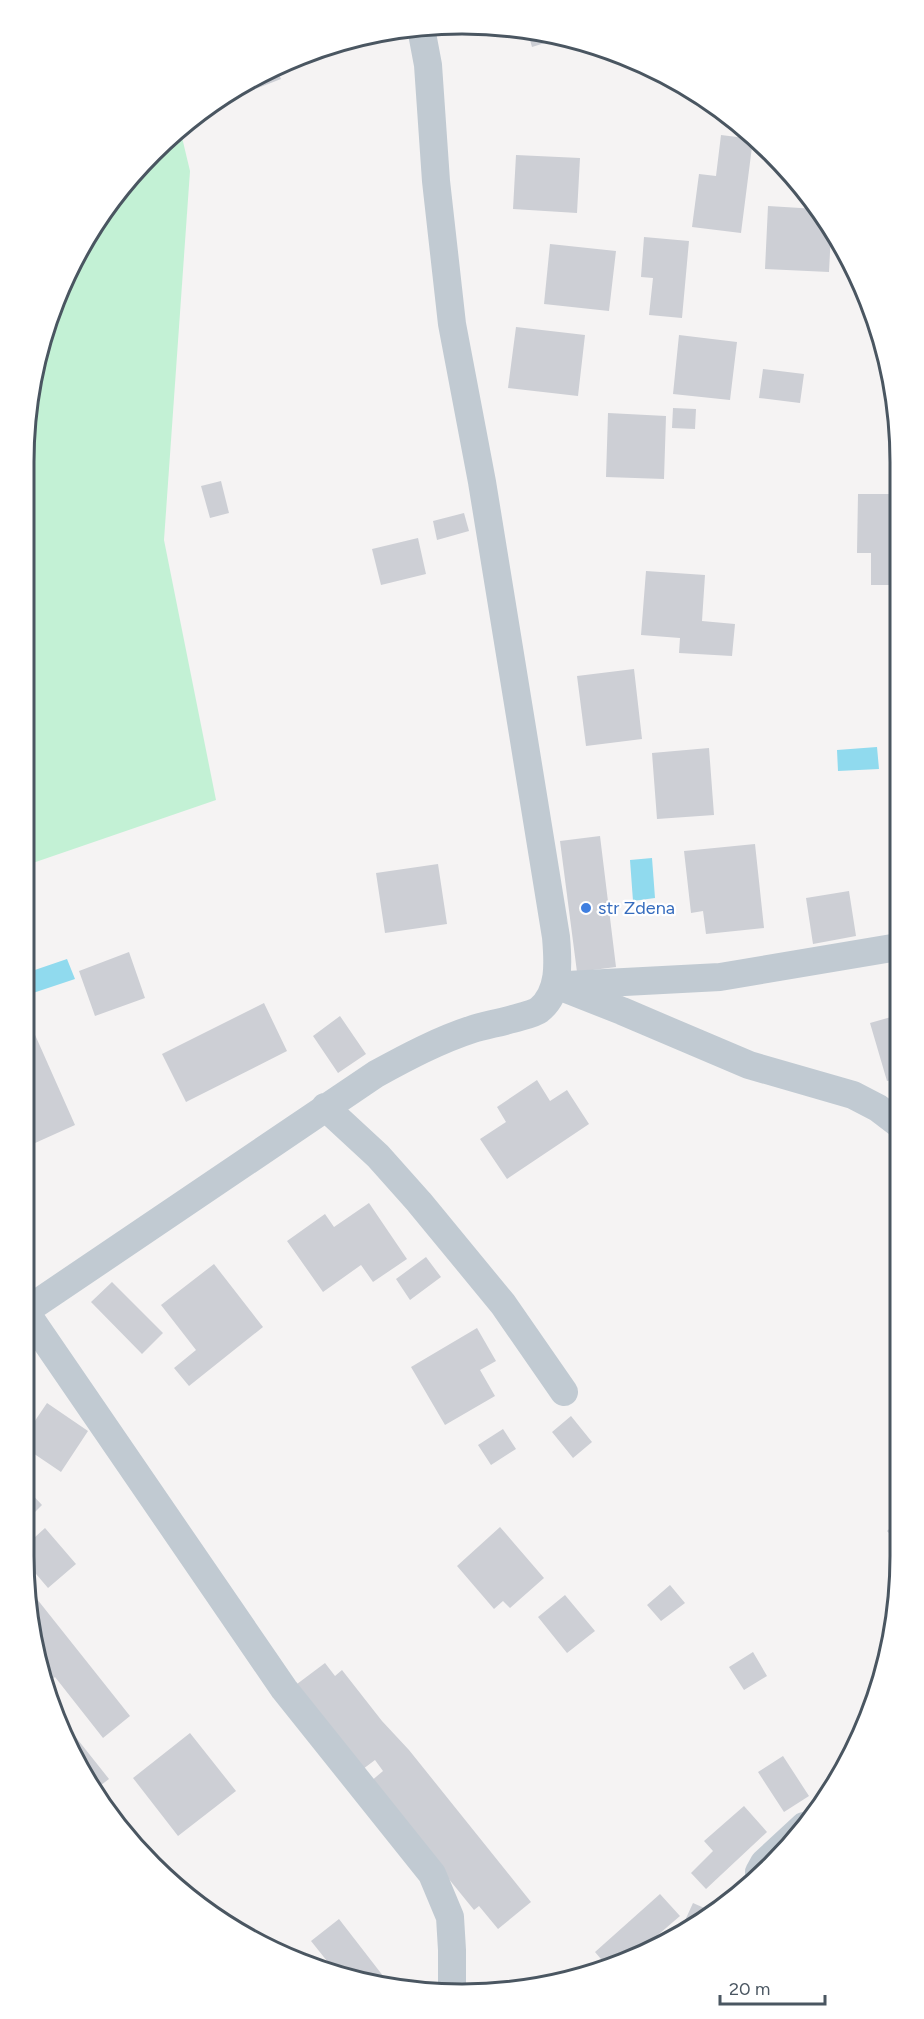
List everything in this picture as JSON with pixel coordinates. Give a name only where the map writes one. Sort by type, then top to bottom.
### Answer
[{"type":"street","points":[[34,1304],[376,1074],[419,1050],[471,1030],[538,1011],[556,985],[558,962],[556,937],[482,482],[452,324],[436,181],[428,65],[423,36]]},
{"type":"street","points":[[556,985],[720,978],[890,948]]},
{"type":"street","points":[[556,985],[749,1065],[853,1095],[878,1108],[890,1118]]},
{"type":"street","points":[[325,1107],[378,1156],[419,1202],[503,1304],[564,1392]]},
{"type":"street","points":[[34,1326],[284,1689],[432,1874],[450,1917],[452,1984]]},
{"type":"green space","points":[[182,139],[190,171],[164,540],[216,800],[34,863],[34,462],[38,406],[43,379],[49,351],[67,298],[92,248],[107,224],[141,180]]},
{"type":"water","points":[[877,747],[879,769],[838,771],[837,750]]},
{"type":"water","points":[[652,858],[655,898],[633,901],[630,860]]},
{"type":"water","points":[[67,959],[75,979],[34,993],[34,970]]},
{"type":"building","points":[[530,40],[545,43],[532,47]]},
{"type":"building","points":[[280,76],[281,79],[248,92]]},
{"type":"building","points":[[721,135],[739,137],[752,148],[741,233],[692,227],[699,174],[716,176]]},
{"type":"building","points":[[516,155],[580,158],[577,213],[513,209]]},
{"type":"building","points":[[768,206],[806,208],[830,245],[829,272],[765,269]]},
{"type":"building","points":[[644,237],[689,241],[682,318],[649,315],[653,278],[641,277]]},
{"type":"building","points":[[550,244],[616,251],[609,311],[544,304]]},
{"type":"building","points":[[516,327],[585,335],[578,396],[508,388]]},
{"type":"building","points":[[679,335],[737,342],[730,400],[673,394]]},
{"type":"building","points":[[763,369],[804,374],[800,403],[759,398]]},
{"type":"building","points":[[673,408],[696,409],[695,429],[672,428]]},
{"type":"building","points":[[608,413],[666,416],[664,479],[606,477]]},
{"type":"building","points":[[221,481],[229,513],[210,518],[201,486]]},
{"type":"building","points":[[858,494],[890,494],[890,585],[871,585],[871,553],[857,553]]},
{"type":"building","points":[[464,513],[469,531],[437,540],[433,521]]},
{"type":"building","points":[[418,538],[426,574],[381,585],[372,549]]},
{"type":"building","points":[[646,571],[705,575],[702,621],[735,624],[732,656],[679,653],[680,638],[641,635]]},
{"type":"building","points":[[634,669],[642,739],[586,746],[577,676]]},
{"type":"building","points":[[709,748],[714,815],[657,819],[652,753]]},
{"type":"building","points":[[600,836],[616,967],[577,972],[560,841]]},
{"type":"building","points":[[755,844],[764,928],[706,934],[703,911],[691,913],[684,851]]},
{"type":"building","points":[[438,864],[447,924],[385,933],[376,873]]},
{"type":"building","points":[[849,891],[856,936],[813,944],[806,898]]},
{"type":"building","points":[[129,952],[145,998],[95,1016],[79,971]]},
{"type":"building","points":[[264,1003],[287,1051],[186,1102],[162,1054]]},
{"type":"building","points":[[340,1016],[366,1054],[338,1073],[313,1036]]},
{"type":"building","points":[[890,1017],[890,1080],[887,1081],[870,1023]]},
{"type":"building","points":[[34,1033],[75,1125],[34,1143]]},
{"type":"building","points":[[537,1080],[550,1101],[567,1090],[589,1124],[507,1179],[480,1139],[506,1122],[497,1107]]},
{"type":"building","points":[[369,1203],[407,1259],[373,1282],[361,1265],[323,1292],[287,1241],[325,1214],[334,1227]]},
{"type":"building","points":[[426,1257],[441,1277],[410,1300],[396,1279]]},
{"type":"building","points":[[214,1264],[263,1327],[189,1386],[174,1368],[196,1350],[161,1305]]},
{"type":"building","points":[[112,1282],[163,1333],[142,1354],[91,1302]]},
{"type":"building","points":[[477,1328],[496,1361],[480,1370],[495,1396],[445,1425],[411,1367]]},
{"type":"building","points":[[47,1403],[88,1431],[61,1472],[34,1454],[34,1422]]},
{"type":"building","points":[[571,1416],[592,1442],[573,1458],[552,1432]]},
{"type":"building","points":[[503,1429],[516,1449],[491,1465],[478,1445]]},
{"type":"building","points":[[34,1497],[42,1505],[34,1513]]},
{"type":"building","points":[[500,1527],[544,1578],[510,1608],[503,1601],[494,1609],[457,1566]]},
{"type":"building","points":[[45,1528],[76,1564],[48,1588],[35,1572],[34,1538]]},
{"type":"building","points":[[670,1585],[685,1603],[661,1621],[647,1605]]},
{"type":"building","points":[[565,1595],[595,1631],[567,1653],[538,1617]]},
{"type":"building","points":[[36,1598],[130,1716],[103,1738],[55,1677],[52,1679],[49,1668]]},
{"type":"building","points":[[753,1652],[767,1676],[744,1690],[729,1667]]},
{"type":"building","points":[[325,1663],[335,1676],[342,1670],[531,1902],[498,1929],[479,1906],[474,1910],[370,1782],[383,1771],[375,1760],[363,1769],[297,1684]]},
{"type":"building","points":[[190,1733],[236,1791],[178,1836],[133,1778]]},
{"type":"building","points":[[73,1734],[109,1779],[101,1785]]},
{"type":"building","points":[[783,1756],[809,1796],[784,1812],[758,1772]]},
{"type":"building","points":[[744,1806],[767,1832],[706,1889],[691,1873],[713,1851],[704,1841]]},
{"type":"building","points":[[660,1894],[680,1916],[654,1939],[626,1952],[602,1961],[595,1952]]},
{"type":"building","points":[[693,1903],[705,1908],[700,1912],[684,1922]]},
{"type":"building","points":[[339,1919],[384,1977],[329,1963],[311,1941]]},
{"type":"place","name":"str Zdena","points":[[586,908]]}]
